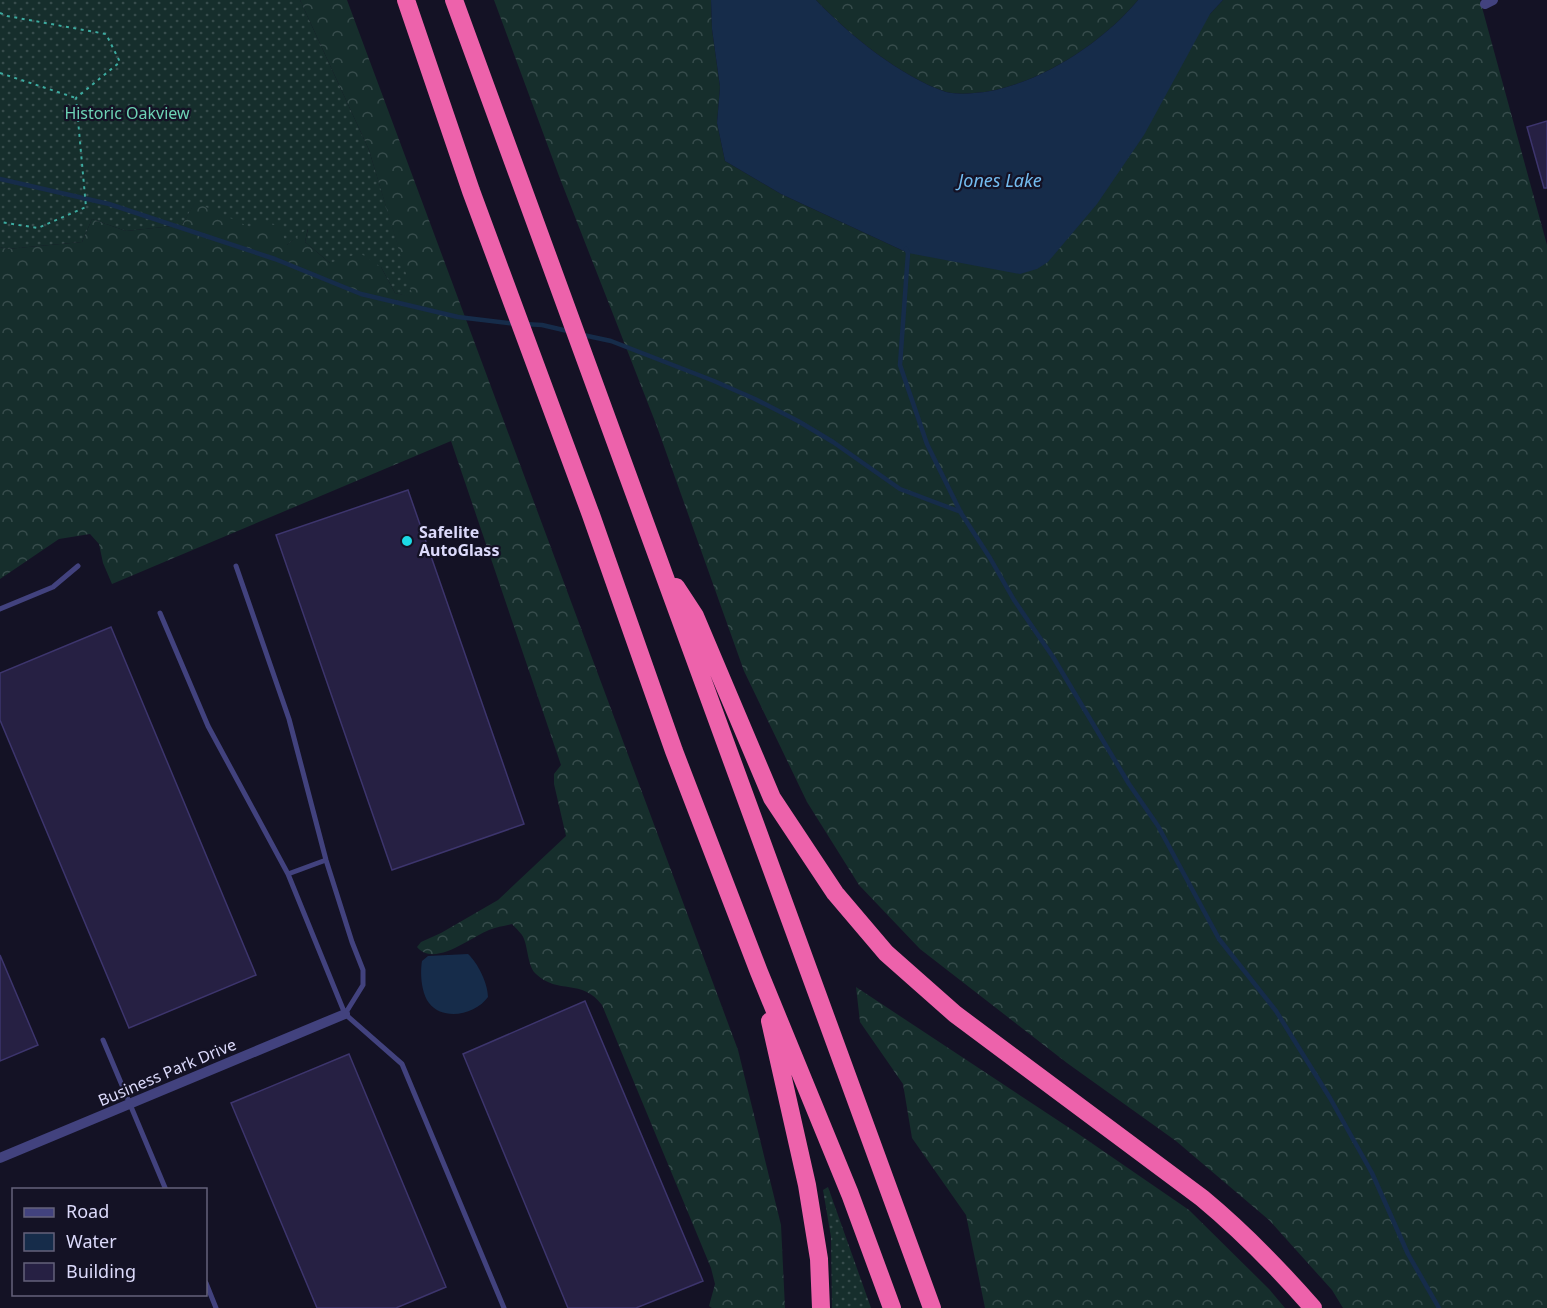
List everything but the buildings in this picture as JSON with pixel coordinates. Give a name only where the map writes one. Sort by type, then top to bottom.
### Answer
[{"type":"highway","points":[[406,0],[471,190],[591,515],[674,751],[759,972],[850,1194],[892,1308]]},
{"type":"highway","points":[[454,0],[660,563],[778,894],[932,1308]]},
{"type":"highway","points":[[660,563],[695,616],[772,798],[835,893],[886,953],[955,1014],[1202,1198],[1272,1261],[1313,1308]]},
{"type":"highway","points":[[759,972],[807,1185],[819,1258],[821,1308]]},
{"type":"street","name":"Business Park Drive","points":[[0,1158],[345,1014]]},
{"type":"lane","points":[[0,609],[53,587],[78,566]]},
{"type":"lane","points":[[236,566],[289,719],[326,860],[363,970],[363,985],[345,1014]]},
{"type":"lane","points":[[160,614],[208,726],[288,874],[345,1014],[402,1064],[504,1308]]},
{"type":"lane","points":[[288,874],[326,860]]},
{"type":"lane","points":[[103,1040],[165,1188]]},
{"type":"lane","points":[[207,1286],[216,1308]]},
{"type":"path","points":[[0,13],[106,34],[120,62],[76,98]]},
{"type":"path","points":[[0,73],[76,98]]},
{"type":"path","points":[[0,222],[38,228],[86,207],[76,98]]},
{"type":"green space","name":"Historic Oakview","points":[[0,0],[300,0],[369,150],[414,298],[395,293],[381,267],[330,263],[305,242],[308,229],[287,245],[195,203],[182,225],[126,231],[92,219],[82,242],[7,249],[0,247]]},
{"type":"green space","points":[[300,0],[347,0],[738,1050],[781,1225],[785,1308],[712,1308],[709,1306],[715,1284],[711,1268],[602,1005],[594,997],[578,989],[553,984],[536,974],[533,971],[523,937],[512,924],[489,930],[443,953],[424,953],[417,947],[421,942],[498,900],[566,836],[554,784],[554,774],[561,765],[451,441],[112,584],[103,563],[99,544],[90,534],[59,539],[0,579],[0,247],[7,249],[82,242],[92,219],[126,231],[182,225],[195,202],[252,228],[259,219],[279,226],[287,245],[308,228],[305,242],[330,263],[360,253],[381,267],[395,293],[413,297],[369,150]]},
{"type":"green space","points":[[494,0],[711,0],[712,29],[720,87],[717,123],[725,161],[781,194],[908,253],[1210,14],[1223,0],[1480,0],[1547,245],[1547,1308],[1343,1308],[1332,1290],[1269,1220],[1176,1141],[1067,1063],[920,949],[859,885],[807,802],[744,671],[656,424],[559,176]]},
{"type":"green space","points":[[816,0],[1138,0],[1105,33],[1064,62],[1042,74],[996,90],[964,94],[946,92],[911,76],[859,40]]},
{"type":"green space","points":[[856,987],[1189,1210],[1269,1289],[1285,1308],[985,1308],[966,1215],[912,1138],[903,1084],[860,1022]]},
{"type":"green space","points":[[828,1187],[871,1308],[832,1308],[831,1237],[823,1190]]},
{"type":"water","name":"Jones Lake","points":[[711,0],[816,0],[859,40],[911,76],[946,92],[964,94],[996,90],[1042,74],[1064,62],[1105,33],[1138,0],[1223,0],[1210,14],[1144,135],[1097,204],[1048,262],[1037,269],[1020,274],[908,253],[781,194],[725,161],[717,123],[720,87],[712,29]]},
{"type":"water","points":[[468,954],[482,974],[488,997],[476,1008],[460,1014],[435,1009],[424,993],[421,977],[422,961],[428,956]]},
{"type":"waterway","points":[[0,179],[109,204],[275,259],[361,294],[458,317],[516,324]]},
{"type":"waterway","points":[[906,249],[908,253],[900,365],[927,444],[961,513],[1014,600],[1053,657],[1129,784],[1158,826],[1219,939],[1276,1011],[1330,1098],[1372,1173],[1408,1254],[1439,1308]]},
{"type":"waterway","points":[[524,324],[542,325],[572,332]]},
{"type":"waterway","points":[[583,335],[611,341],[755,399],[833,442],[900,489],[961,512]]},
{"type":"place","name":"Safelite AutoGlass","points":[[407,541]]}]
